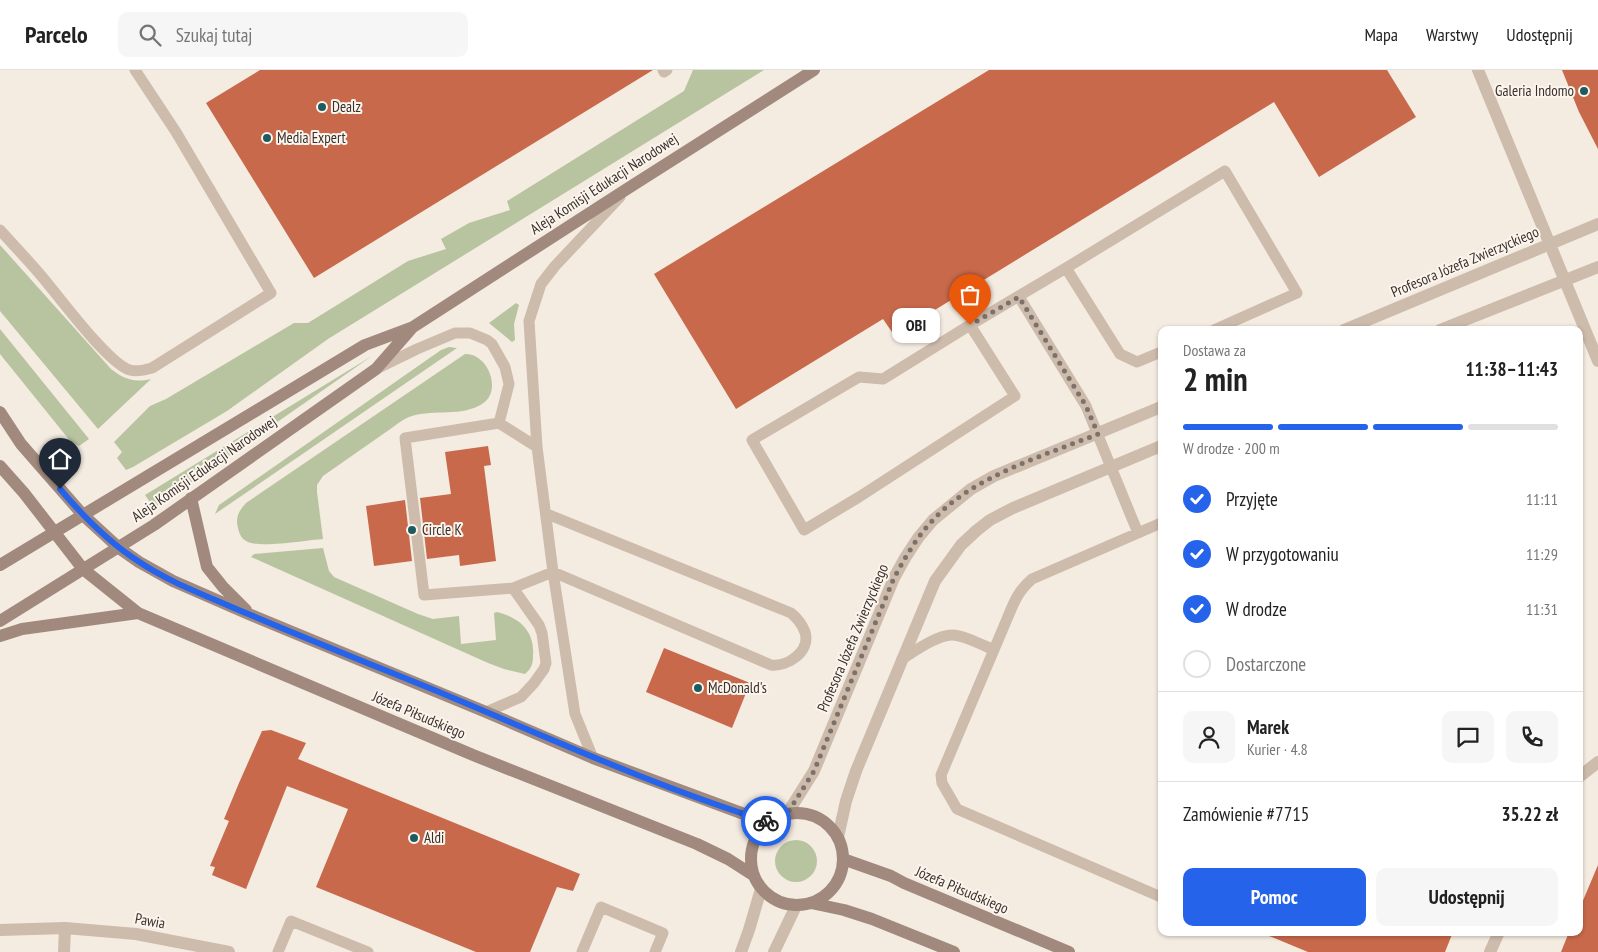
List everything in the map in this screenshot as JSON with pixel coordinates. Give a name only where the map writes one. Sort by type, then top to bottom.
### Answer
[{"type":"street","name":"Aleja Komisji Edukacji Narodowej","points":[[0,566],[364,345],[413,327],[814,70]]},
{"type":"street","points":[[1478,70],[1598,361]]},
{"type":"street","name":"Profesora Józefa Zwierzyckiego","points":[[1353,326],[1598,224]]},
{"type":"street","points":[[1450,326],[1598,267]]},
{"type":"street","name":"Aleja Komisji Edukacji Narodowej","points":[[0,621],[154,525],[376,369],[413,327]]},
{"type":"street","name":"Profesora Józefa Zwierzyckiego","points":[[787,814],[814,771],[894,578],[905,558],[933,520],[971,489],[994,476],[1158,408]]},
{"type":"street","name":"Józefa Piłsudskiego","points":[[0,412],[21,444],[83,515],[119,548],[139,562],[173,580],[251,615],[593,758],[769,822]]},
{"type":"street","points":[[838,837],[846,801],[856,771],[902,659],[935,581],[957,550],[990,520],[1013,508],[1158,447]]},
{"type":"street","name":"Józefa Piłsudskiego","points":[[0,466],[24,493],[83,569],[138,614],[472,755],[697,844],[728,859],[753,875]]},
{"type":"street","points":[[191,498],[207,567],[251,615]]},
{"type":"street","points":[[0,636],[22,629],[138,614]]},
{"type":"street","points":[[1583,774],[1598,762]]},
{"type":"street","points":[[787,814],[811,815],[822,820],[838,837],[842,848],[841,873],[835,886],[824,896],[811,903],[796,906],[783,904],[771,898],[761,889],[753,875],[750,860],[752,846],[759,832],[769,822],[787,814]]},
{"type":"street","name":"Józefa Piłsudskiego","points":[[843,859],[891,876],[1069,952]]},
{"type":"street","points":[[741,952],[761,889]]},
{"type":"street","points":[[811,903],[844,910],[872,919],[954,952]]},
{"type":"street","points":[[774,952],[796,906]]},
{"type":"street","points":[[64,928],[64,952]]},
{"type":"street","name":"Pawia","points":[[0,930],[64,928],[136,934],[229,952]]},
{"type":"street","points":[[1490,952],[1497,936]]},
{"type":"lane","points":[[0,230],[47,282],[88,332],[119,364],[129,370],[141,371],[152,368],[271,293],[136,70]]},
{"type":"lane","points":[[970,325],[1015,396],[804,530],[752,440],[858,377],[883,379],[970,325],[1225,171],[1298,293],[1223,326]]},
{"type":"lane","points":[[593,758],[575,714],[553,572],[537,447],[529,321],[541,284],[554,266],[630,187]]},
{"type":"lane","points":[[1066,268],[1120,354],[1137,362],[1158,353]]},
{"type":"lane","points":[[1019,297],[1086,406],[1138,533]]},
{"type":"lane","points":[[376,369],[455,333],[470,333],[488,340],[505,367],[509,384],[499,423]]},
{"type":"lane","points":[[537,447],[499,423],[405,438],[424,595],[513,588],[553,572],[772,665],[785,664],[794,660],[806,642],[806,634],[802,625],[791,613],[547,514]]},
{"type":"lane","points":[[1158,524],[1032,580],[1022,587],[941,775],[942,783],[957,809],[1158,896]]},
{"type":"lane","points":[[486,712],[521,697],[534,683],[546,663],[539,624],[513,588]]},
{"type":"lane","points":[[902,659],[930,642],[950,635],[961,637],[994,650]]},
{"type":"lane","points":[[582,952],[601,907],[663,933],[655,952]]},
{"type":"lane","points":[[278,952],[291,921],[368,952]]},
{"type":"green space","points":[[693,70],[764,70],[328,339],[227,411],[126,470],[117,458],[122,452],[114,442],[150,406],[166,399],[294,323],[308,323],[408,261],[446,249],[441,239],[469,223],[510,210],[507,201],[684,91]]},
{"type":"green space","points":[[0,245],[111,369],[130,379],[139,381],[151,379],[98,429],[0,311]]},
{"type":"green space","points":[[516,303],[519,305],[514,324],[515,340],[512,342],[489,323]]},
{"type":"green space","points":[[0,329],[89,439],[79,446],[71,442],[0,354]]},
{"type":"green space","points":[[449,347],[457,348],[215,514],[219,505],[441,350]]},
{"type":"green space","points":[[465,354],[473,355],[486,366],[492,382],[488,398],[474,408],[457,412],[430,413],[408,417],[323,476],[317,485],[317,492],[323,539],[261,544],[246,541],[240,535],[237,517],[246,503]]},
{"type":"green space","points":[[372,356],[154,508],[145,495]]},
{"type":"green space","points":[[323,548],[329,571],[334,577],[433,619],[459,616],[461,644],[496,640],[494,613],[497,612],[513,618],[529,633],[533,647],[533,659],[530,668],[525,674],[488,663],[251,557],[254,554]]},
{"type":"green space","points":[[792,840],[800,840],[811,846],[817,861],[811,876],[800,882],[792,882],[781,876],[775,865],[775,857],[781,846]]},
{"type":"building","points":[[260,70],[653,70],[314,278],[206,103]]},
{"type":"building","points":[[989,70],[1387,70],[1416,117],[1319,177],[1274,102],[894,335],[883,319],[736,409],[654,274]]},
{"type":"building","name":"Galeria Indomo","points":[[1562,70],[1598,70],[1598,149],[1579,112]]},
{"type":"building","points":[[488,446],[491,465],[484,466],[496,561],[460,566],[459,555],[427,559],[420,498],[451,494],[445,452]]},
{"type":"building","points":[[405,500],[412,561],[374,566],[366,506]]},
{"type":"building","name":"McDonald's","points":[[664,648],[750,683],[732,728],[646,692]]},
{"type":"building","name":"Aldi","points":[[271,730],[306,743],[298,759],[580,874],[573,891],[557,887],[530,952],[476,952],[316,887],[348,809],[287,786],[246,889],[212,875],[215,867],[210,866],[229,821],[224,819],[262,731]]},
{"type":"building","points":[[1598,865],[1598,952],[1561,952],[1567,936],[1583,936],[1583,901]]},
{"type":"building","points":[[1269,936],[1451,936],[1445,952],[1308,952]]},
{"type":"way so far","points":[[766,821],[769,822],[787,814],[814,771],[894,578],[918,538],[933,520],[971,489],[994,476],[1098,434],[1086,406],[1019,297],[970,325]]},
{"type":"place","name":"Galeria Indomo","points":[[1584,91]]},
{"type":"place","name":"Dealz","points":[[322,107]]},
{"type":"place","name":"Media Expert","points":[[267,138]]},
{"type":"place","name":"OBI","points":[[970,325]]},
{"type":"place","name":"Circle K","points":[[412,530]]},
{"type":"place","name":"McDonald's","points":[[698,688]]},
{"type":"place","name":"Aldi","points":[[414,838]]},
{"type":"route","points":[[60,489],[83,515],[119,548],[139,562],[173,580],[251,615],[593,758],[766,821]]}]
